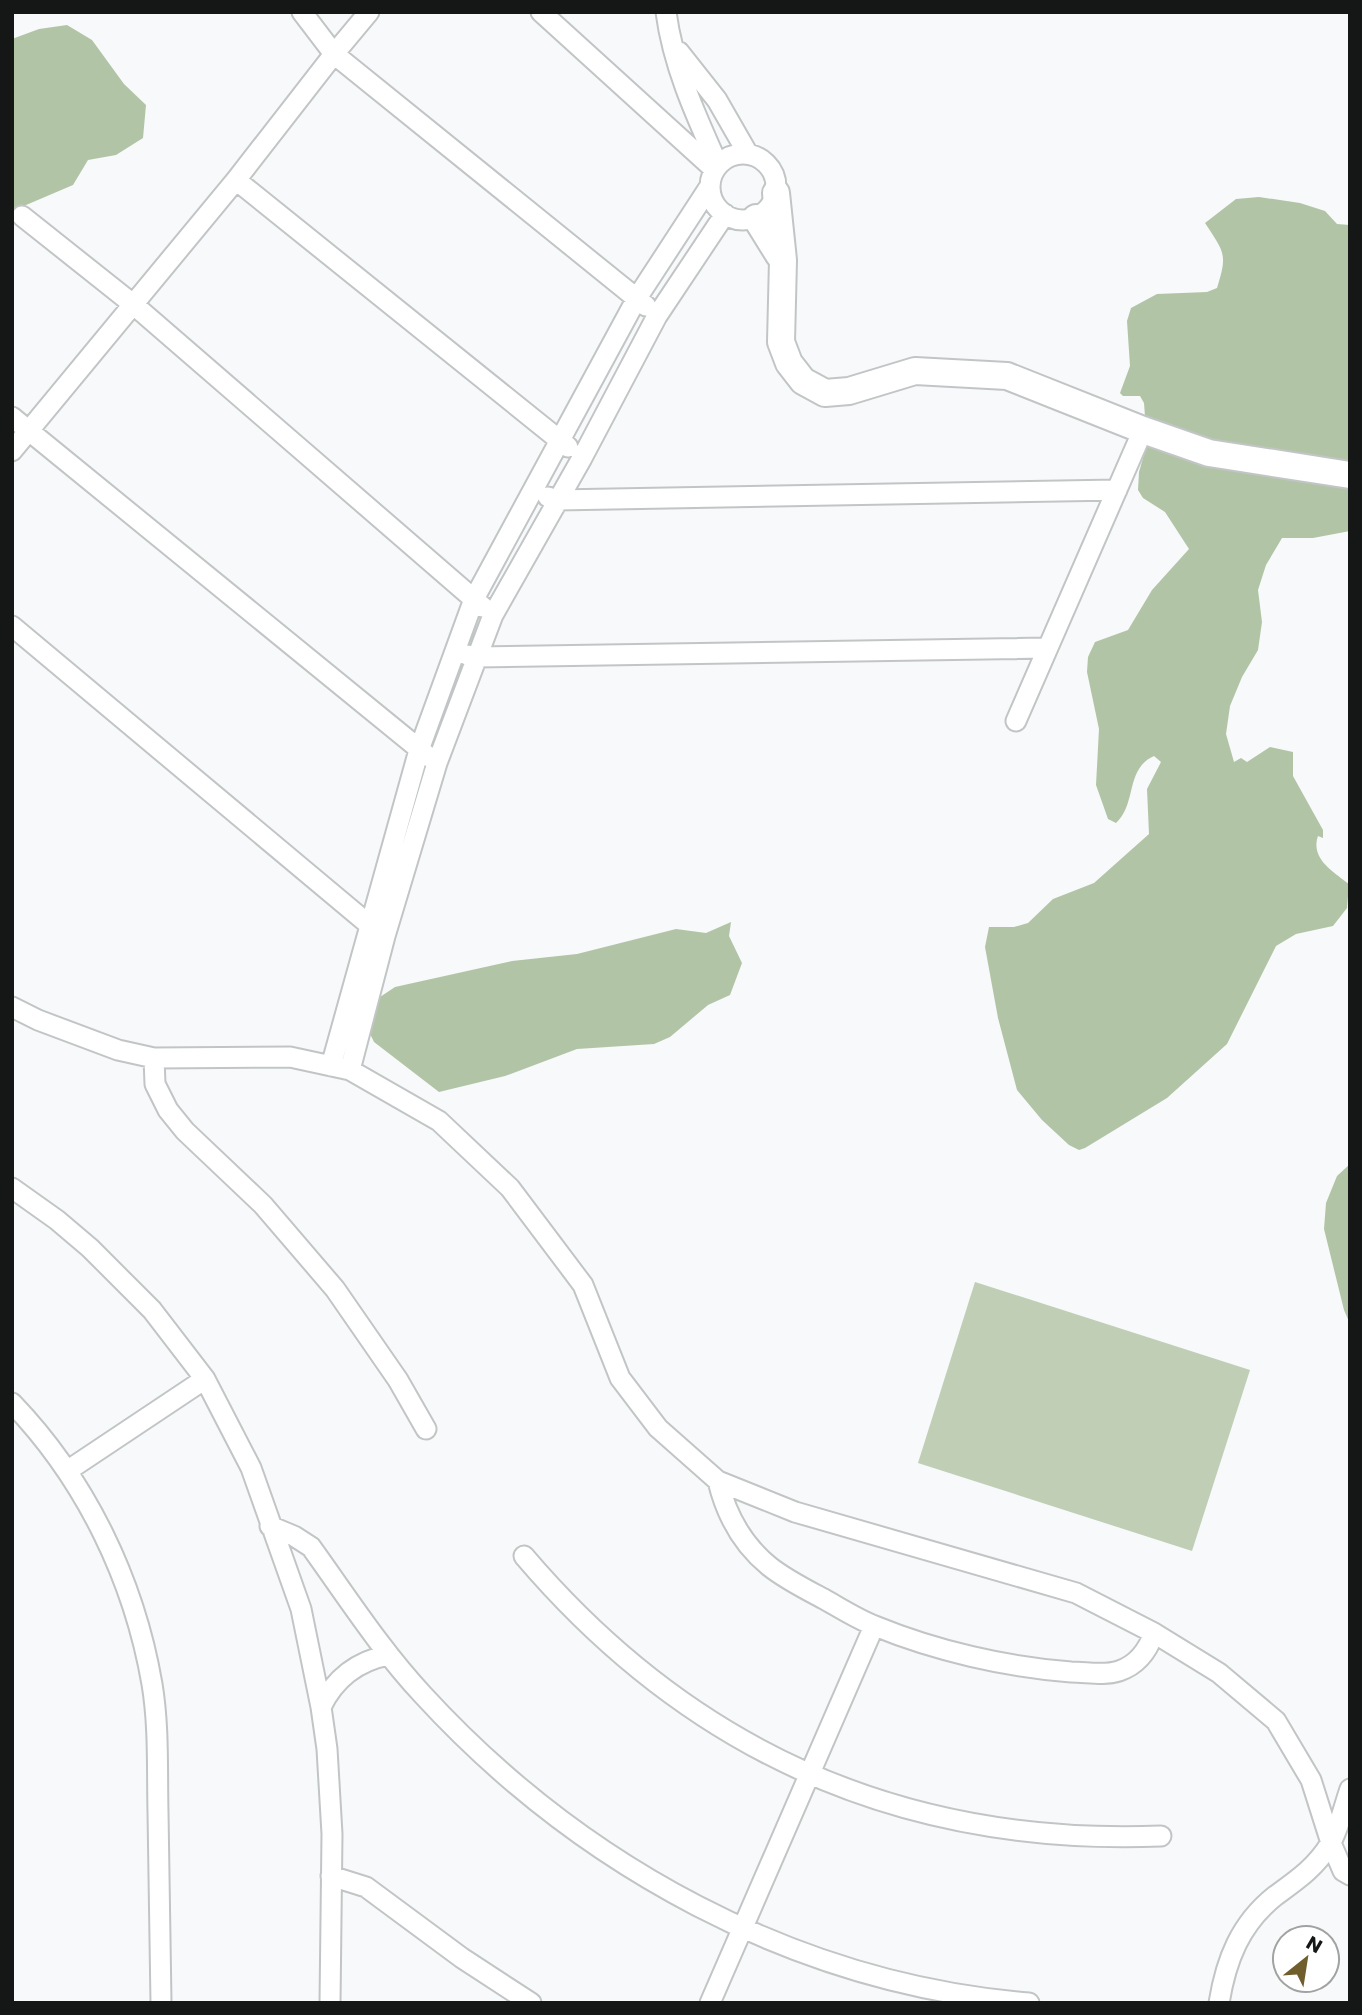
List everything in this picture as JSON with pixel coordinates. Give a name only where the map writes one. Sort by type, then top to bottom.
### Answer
[{"type":"street","points":[[302,12],[334,54],[657,316]]},
{"type":"street","points":[[12,451],[236,180],[369,12]]},
{"type":"street","points":[[541,12],[714,174]]},
{"type":"street","points":[[666,12],[669,40],[714,174],[717,207],[725,214],[740,220],[756,218],[766,212],[776,193]]},
{"type":"street","points":[[669,40],[716,100],[748,154]]},
{"type":"street","points":[[341,1068],[377,931],[419,750],[474,599],[637,298],[714,174],[737,155],[758,157],[773,172],[783,260],[781,342],[789,363],[803,381],[825,393],[849,391],[915,371],[1007,376],[1209,453],[1350,475]]},
{"type":"street","points":[[236,180],[582,458]]},
{"type":"street","points":[[377,931],[493,615],[582,458],[657,316],[725,214]]},
{"type":"street","points":[[22,216],[134,305],[493,615]]},
{"type":"street","points":[[756,218],[783,260]]},
{"type":"street","points":[[12,417],[437,763]]},
{"type":"street","points":[[1016,721],[1143,430]]},
{"type":"street","points":[[532,491],[557,500],[1117,490]]},
{"type":"street","points":[[12,626],[377,931]]},
{"type":"street","points":[[455,652],[476,657],[1046,648]]},
{"type":"street","points":[[12,1007],[118,1050],[154,1058],[290,1057],[341,1068],[439,1121],[510,1188],[583,1285],[620,1378],[658,1428],[718,1481],[795,1512],[1076,1593],[1154,1633],[1219,1673],[1276,1721],[1311,1780],[1331,1843],[1343,1871],[1350,1875]]},
{"type":"street","points":[[154,1058],[155,1084],[168,1110],[186,1131],[263,1205],[335,1289],[398,1380],[426,1429]]},
{"type":"street","points":[[12,1188],[57,1220],[122,1278],[152,1310],[205,1379],[251,1468],[301,1609],[321,1707],[330,1791],[330,2003]]},
{"type":"street","points":[[67,1471],[205,1379]]},
{"type":"street","points":[[12,1403],[67,1471],[100,1527],[121,1574],[138,1623],[152,1686],[157,1725],[161,2003]]},
{"type":"street","points":[[718,1481],[731,1518],[759,1557],[803,1587],[874,1626],[979,1658],[1032,1667],[1100,1673],[1119,1671],[1136,1661],[1150,1644],[1154,1633]]},
{"type":"street","points":[[270,1526],[311,1547],[388,1655],[455,1730],[529,1797],[569,1828],[642,1876],[742,1928],[820,1958],[876,1975],[969,1995],[1029,2003]]},
{"type":"street","points":[[524,1556],[585,1623],[654,1682],[729,1733],[810,1774],[894,1805],[982,1827],[1071,1837],[1161,1836]]},
{"type":"street","points":[[710,2003],[874,1626]]},
{"type":"street","points":[[321,1707],[333,1686],[350,1670],[388,1655]]},
{"type":"street","points":[[1219,2003],[1223,1974],[1238,1937],[1273,1898],[1304,1876],[1331,1843],[1350,1788]]},
{"type":"street","points":[[1331,1843],[1350,1850]]},
{"type":"street","points":[[331,1876],[366,1887],[511,1997],[531,2003]]},
{"type":"green space","points":[[67,25],[92,40],[124,84],[146,105],[143,138],[116,155],[88,160],[73,185],[12,211],[12,39],[39,29]]},
{"type":"green space","points":[[1259,197],[1300,203],[1325,211],[1337,224],[1350,225],[1350,531],[1313,538],[1282,538],[1266,565],[1258,590],[1262,622],[1258,650],[1242,677],[1230,706],[1226,734],[1234,762],[1241,758],[1247,762],[1270,747],[1293,752],[1293,776],[1323,830],[1323,838],[1318,836],[1317,852],[1330,870],[1349,884],[1347,908],[1333,926],[1296,934],[1276,946],[1227,1044],[1167,1098],[1079,1150],[1069,1145],[1042,1120],[1017,1090],[998,1018],[985,947],[989,927],[1014,927],[1028,923],[1053,899],[1094,883],[1149,834],[1147,789],[1161,762],[1154,756],[1145,762],[1135,778],[1122,815],[1116,823],[1108,819],[1096,785],[1099,729],[1087,672],[1088,657],[1095,642],[1128,630],[1152,590],[1189,549],[1165,512],[1143,498],[1138,490],[1139,472],[1147,444],[1144,403],[1140,396],[1123,396],[1120,393],[1130,366],[1127,321],[1131,308],[1157,294],[1207,292],[1217,288],[1222,254],[1205,223],[1236,199]]},
{"type":"green space","points":[[731,922],[729,936],[742,963],[730,995],[708,1005],[670,1037],[654,1044],[577,1049],[505,1076],[439,1092],[374,1042],[359,1011],[395,987],[512,961],[577,954],[676,929],[706,933]]},
{"type":"green space","points":[[1350,1164],[1350,1324],[1324,1229],[1326,1203],[1337,1176]]},
{"type":"green space","points":[[975,1282],[1250,1370],[1192,1551],[918,1463]]}]
